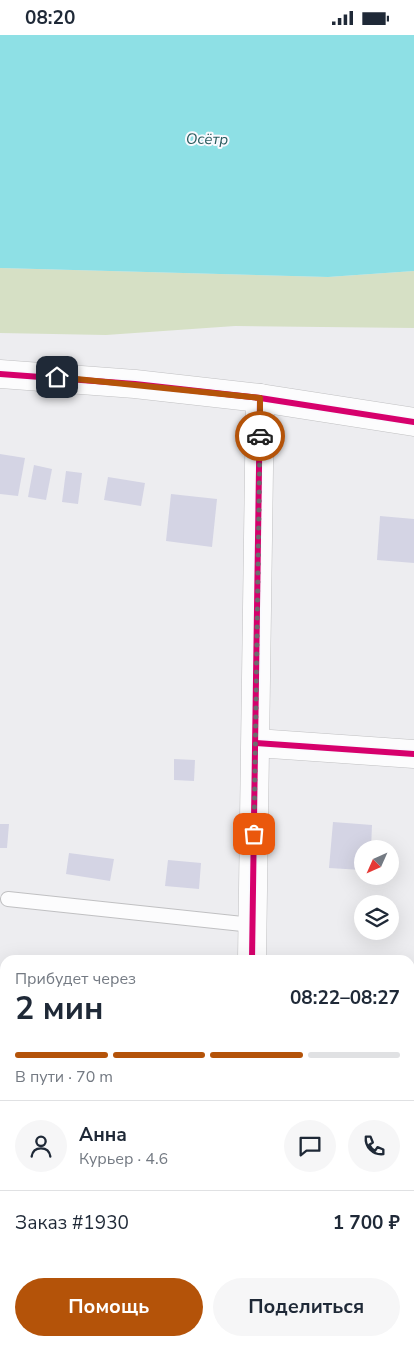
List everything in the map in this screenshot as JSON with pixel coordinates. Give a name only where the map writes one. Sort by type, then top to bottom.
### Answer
[{"type":"street","points":[[0,374],[125,383],[260,398],[414,422]]},
{"type":"street","points":[[252,955],[260,398]]},
{"type":"street","points":[[256,743],[414,754]]},
{"type":"lane","points":[[8,899],[252,925]]},
{"type":"green space","points":[[0,268],[328,277],[414,271],[414,328],[235,326],[106,335],[0,333]]},
{"type":"water","name":"Осётр","points":[[0,35],[414,35],[414,271],[328,277],[0,268]]},
{"type":"building","points":[[0,454],[25,458],[18,496],[0,494]]},
{"type":"building","points":[[34,465],[52,469],[46,500],[28,497]]},
{"type":"building","points":[[66,471],[82,473],[78,504],[62,502]]},
{"type":"building","points":[[108,477],[145,483],[141,506],[104,500]]},
{"type":"building","points":[[171,494],[217,499],[212,547],[166,541]]},
{"type":"building","points":[[380,516],[414,519],[414,563],[377,560]]},
{"type":"building","points":[[174,759],[195,760],[194,781],[174,780]]},
{"type":"building","points":[[333,822],[372,825],[371,840],[354,840],[354,870],[329,868]]},
{"type":"building","points":[[0,824],[9,824],[7,848],[0,848]]},
{"type":"building","points":[[69,853],[114,859],[110,881],[66,874]]},
{"type":"building","points":[[168,860],[201,863],[199,889],[165,886]]},
{"type":"cycle path","points":[[0,374],[135,384],[260,398],[414,422]]},
{"type":"cycle path","points":[[252,955],[260,398]]},
{"type":"cycle path","points":[[256,743],[414,754]]},
{"type":"way so far","points":[[254,834],[260,436]]},
{"type":"route","points":[[57,377],[260,398],[260,436]]}]
